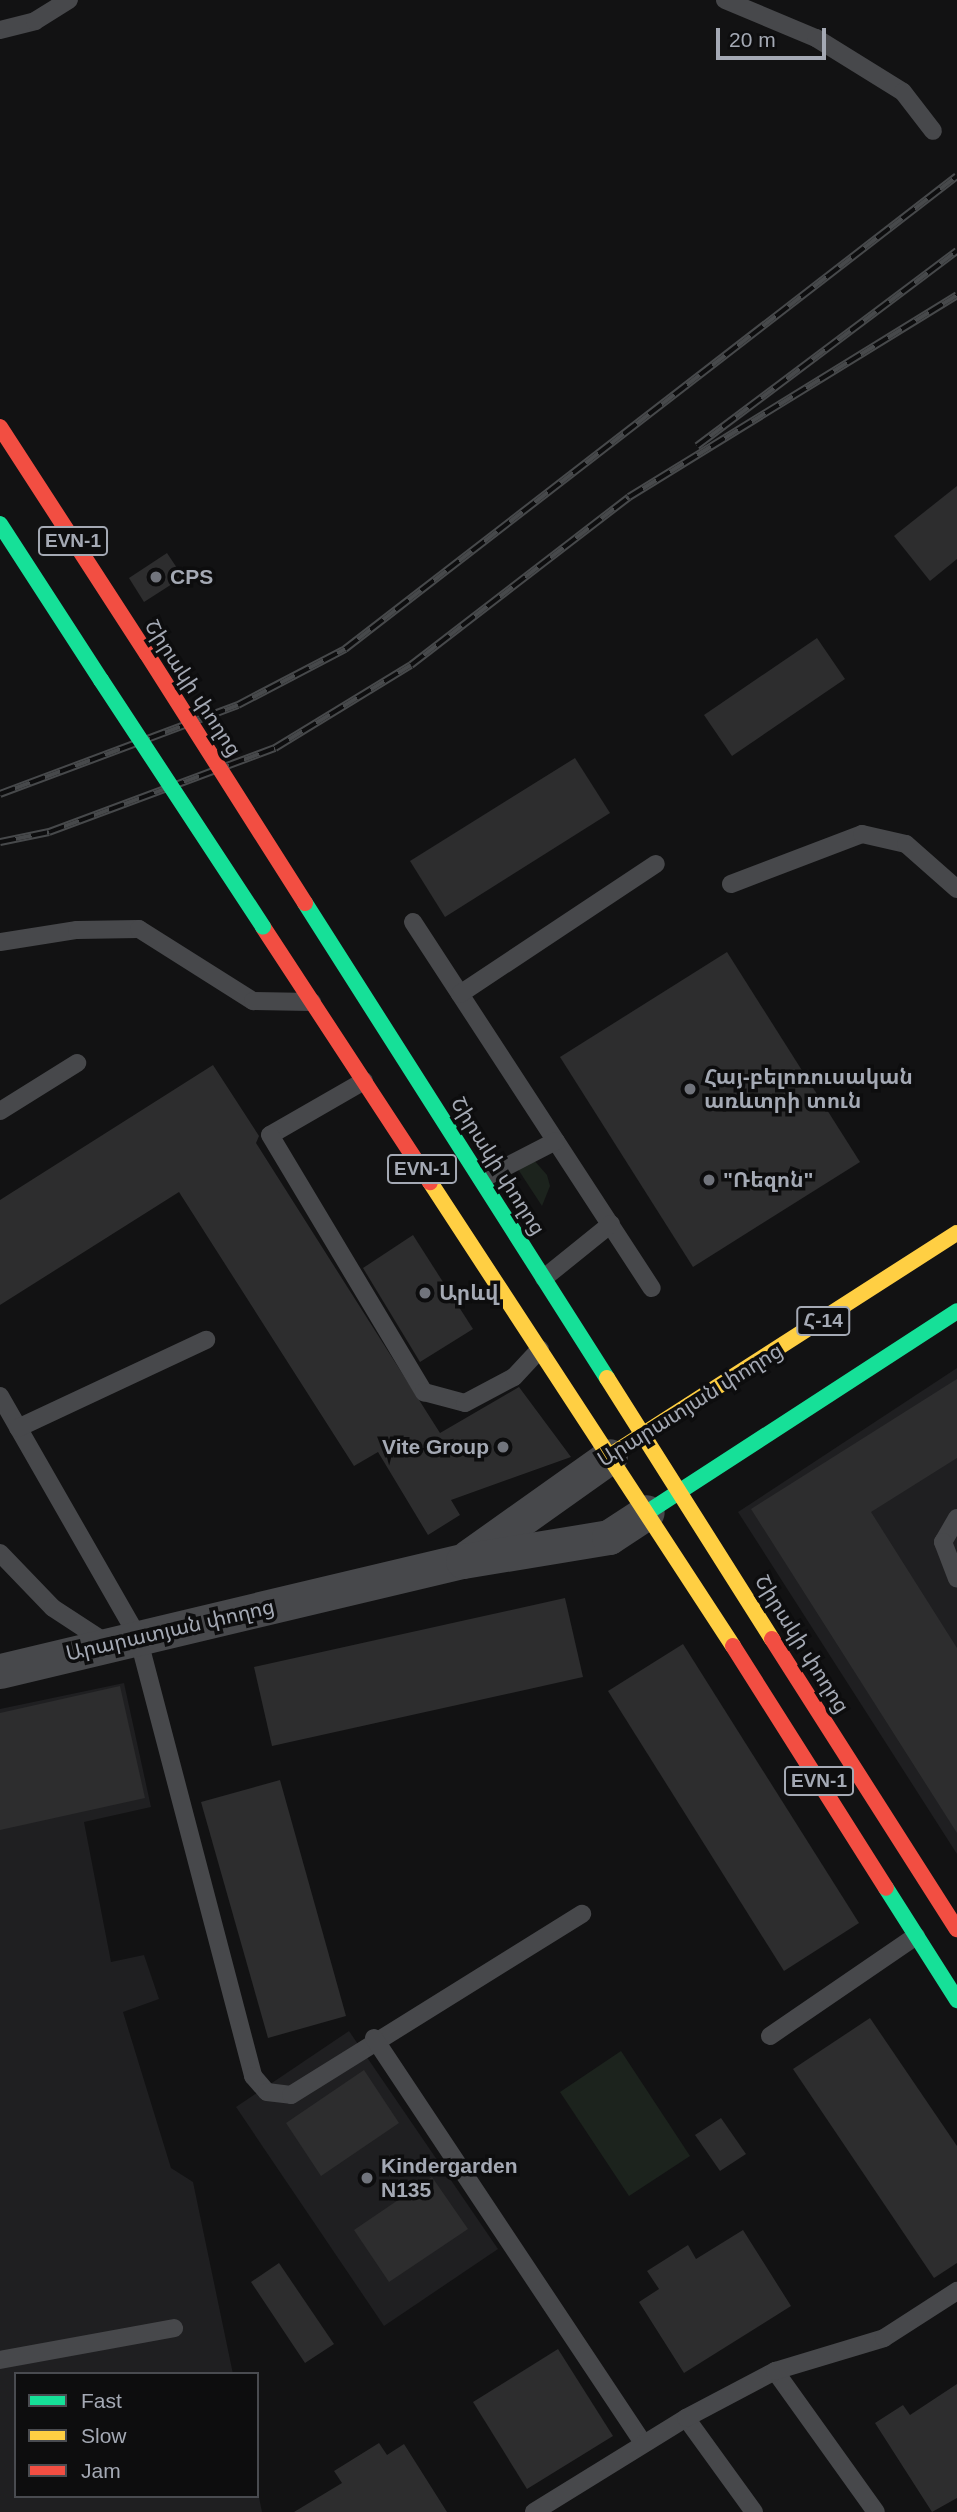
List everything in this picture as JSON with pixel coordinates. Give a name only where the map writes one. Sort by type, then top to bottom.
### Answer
[{"type":"main road","name":"Շիրակի փողոց","points":[[0,428],[482,1179],[957,1929]]},
{"type":"main road","name":"EVN-1","points":[[0,524],[648,1513],[957,2000]]},
{"type":"main road","name":"Արարատյան փողոց","points":[[610,1456],[957,1233]]},
{"type":"main road","name":"Արարատյան փողոց","points":[[648,1513],[957,1311]]},
{"type":"street","name":"Արարատյան փողոց","points":[[463,1561],[610,1456]]},
{"type":"street","name":"Արարատյան փողոց","points":[[0,1671],[463,1561],[609,1537],[648,1513]]},
{"type":"lane","points":[[0,30],[35,21],[69,0]]},
{"type":"lane","points":[[725,0],[816,38],[903,92],[933,131]]},
{"type":"lane","points":[[731,884],[862,834],[906,844],[957,889]]},
{"type":"lane","points":[[460,994],[656,863]]},
{"type":"lane","points":[[413,922],[652,1288]]},
{"type":"lane","points":[[0,942],[77,930],[139,929],[253,1001],[312,1002]]},
{"type":"lane","points":[[0,1111],[77,1063]]},
{"type":"lane","points":[[364,1081],[270,1135],[424,1392],[465,1403],[514,1377],[540,1349]]},
{"type":"lane","points":[[482,1179],[556,1142]]},
{"type":"lane","points":[[544,1278],[611,1224]]},
{"type":"lane","points":[[18,1428],[206,1340]]},
{"type":"lane","points":[[0,1396],[123,1641],[253,2076],[267,2092],[291,2095],[374,2038],[582,1914]]},
{"type":"lane","points":[[957,1518],[943,1542],[957,1578]]},
{"type":"lane","points":[[0,1553],[54,1608],[123,1641]]},
{"type":"lane","points":[[770,2036],[916,1936]]},
{"type":"lane","points":[[374,2038],[642,2441]]},
{"type":"lane","points":[[534,2512],[642,2441],[686,2417],[775,2371],[884,2338],[957,2291]]},
{"type":"lane","points":[[0,2360],[174,2328]]},
{"type":"lane","points":[[775,2371],[876,2512]]},
{"type":"lane","points":[[686,2417],[754,2512]]},
{"type":"shaded area","points":[[510,1157],[532,1158],[547,1175],[550,1186],[542,1206]]},
{"type":"shaded area","points":[[957,1368],[957,1854],[738,1512]]},
{"type":"shaded area","points":[[124,1683],[151,1807],[84,1822],[111,1962],[144,1955],[159,1999],[123,2012],[171,2168],[193,2182],[233,2372],[14,2372],[14,2498],[259,2497],[262,2512],[0,2512],[0,1709]]},
{"type":"shaded area","name":"Kindergarden N135","points":[[349,2031],[498,2249],[384,2326],[236,2107]]},
{"type":"shaded area","points":[[621,2051],[690,2156],[629,2196],[560,2092]]},
{"type":"building","points":[[957,486],[957,559],[930,581],[894,536]]},
{"type":"building","name":"CPS","points":[[167,553],[183,577],[144,602],[129,578]]},
{"type":"building","points":[[817,638],[845,679],[732,756],[704,715]]},
{"type":"building","points":[[575,758],[610,813],[445,917],[410,861]]},
{"type":"building","points":[[727,952],[860,1162],[693,1267],[560,1057]]},
{"type":"building","points":[[213,1065],[259,1136],[256,1143],[440,1433],[519,1387],[571,1457],[451,1500],[460,1515],[428,1535],[378,1452],[354,1466],[179,1192],[0,1305],[0,1200]]},
{"type":"building","points":[[413,1235],[473,1329],[420,1362],[363,1268]]},
{"type":"building","points":[[957,1379],[957,1458],[871,1512],[957,1648],[957,1833],[751,1509]]},
{"type":"building","points":[[565,1598],[583,1677],[272,1746],[254,1667]]},
{"type":"building","points":[[683,1644],[859,1923],[784,1971],[608,1691]]},
{"type":"building","points":[[120,1686],[145,1798],[0,1830],[0,1713]]},
{"type":"building","points":[[280,1780],[346,2016],[268,2038],[201,1802]]},
{"type":"building","points":[[870,2018],[957,2146],[957,2263],[934,2278],[793,2069]]},
{"type":"building","points":[[364,2070],[399,2123],[321,2176],[286,2123]]},
{"type":"building","points":[[721,2118],[746,2154],[720,2171],[695,2135]]},
{"type":"building","points":[[432,2177],[468,2229],[389,2282],[354,2230]]},
{"type":"building","points":[[743,2230],[791,2306],[684,2373],[639,2302],[659,2289],[647,2271],[688,2245],[696,2259]]},
{"type":"building","points":[[279,2263],[334,2344],[305,2363],[251,2282]]},
{"type":"building","points":[[558,2349],[613,2436],[527,2489],[473,2402]]},
{"type":"building","points":[[957,2384],[957,2498],[932,2512],[875,2423],[903,2405],[910,2415]]},
{"type":"building","points":[[379,2443],[387,2455],[404,2444],[447,2512],[294,2512],[342,2483],[334,2471]]},
{"type":"railway","points":[[0,794],[238,705],[345,649],[957,176]]},
{"type":"railway","points":[[697,446],[957,251]]},
{"type":"railway","points":[[0,842],[49,832],[275,748],[411,665],[629,497],[957,295]]},
{"type":"traffic: fast","points":[[0,524],[101,680]]},
{"type":"traffic: fast","points":[[101,680],[263,927]]},
{"type":"traffic: fast","points":[[305,903],[607,1378]]},
{"type":"traffic: fast","points":[[651,1510],[957,1311]]},
{"type":"traffic: fast","points":[[886,1888],[957,2000]]},
{"type":"traffic: slow","points":[[430,1182],[733,1646]]},
{"type":"traffic: slow","points":[[614,1453],[957,1233]]},
{"type":"traffic: slow","points":[[607,1378],[772,1639]]},
{"type":"traffic: jam","points":[[0,427],[147,654]]},
{"type":"traffic: jam","points":[[147,654],[305,903]]},
{"type":"traffic: jam","points":[[263,927],[430,1182]]},
{"type":"traffic: jam","points":[[772,1639],[957,1929]]},
{"type":"traffic: jam","points":[[733,1646],[886,1888]]},
{"type":"place","name":"CPS","points":[[156,577]]},
{"type":"place","name":"Հայ-բելոռուսական առևտրի տուն","points":[[690,1089]]},
{"type":"place","name":"\"Ռեզոն\"","points":[[709,1180]]},
{"type":"place","name":"Արևվ","points":[[425,1293]]},
{"type":"place","name":"Vite Group","points":[[503,1447]]},
{"type":"place","name":"Kindergarden N135","points":[[367,2178]]}]
